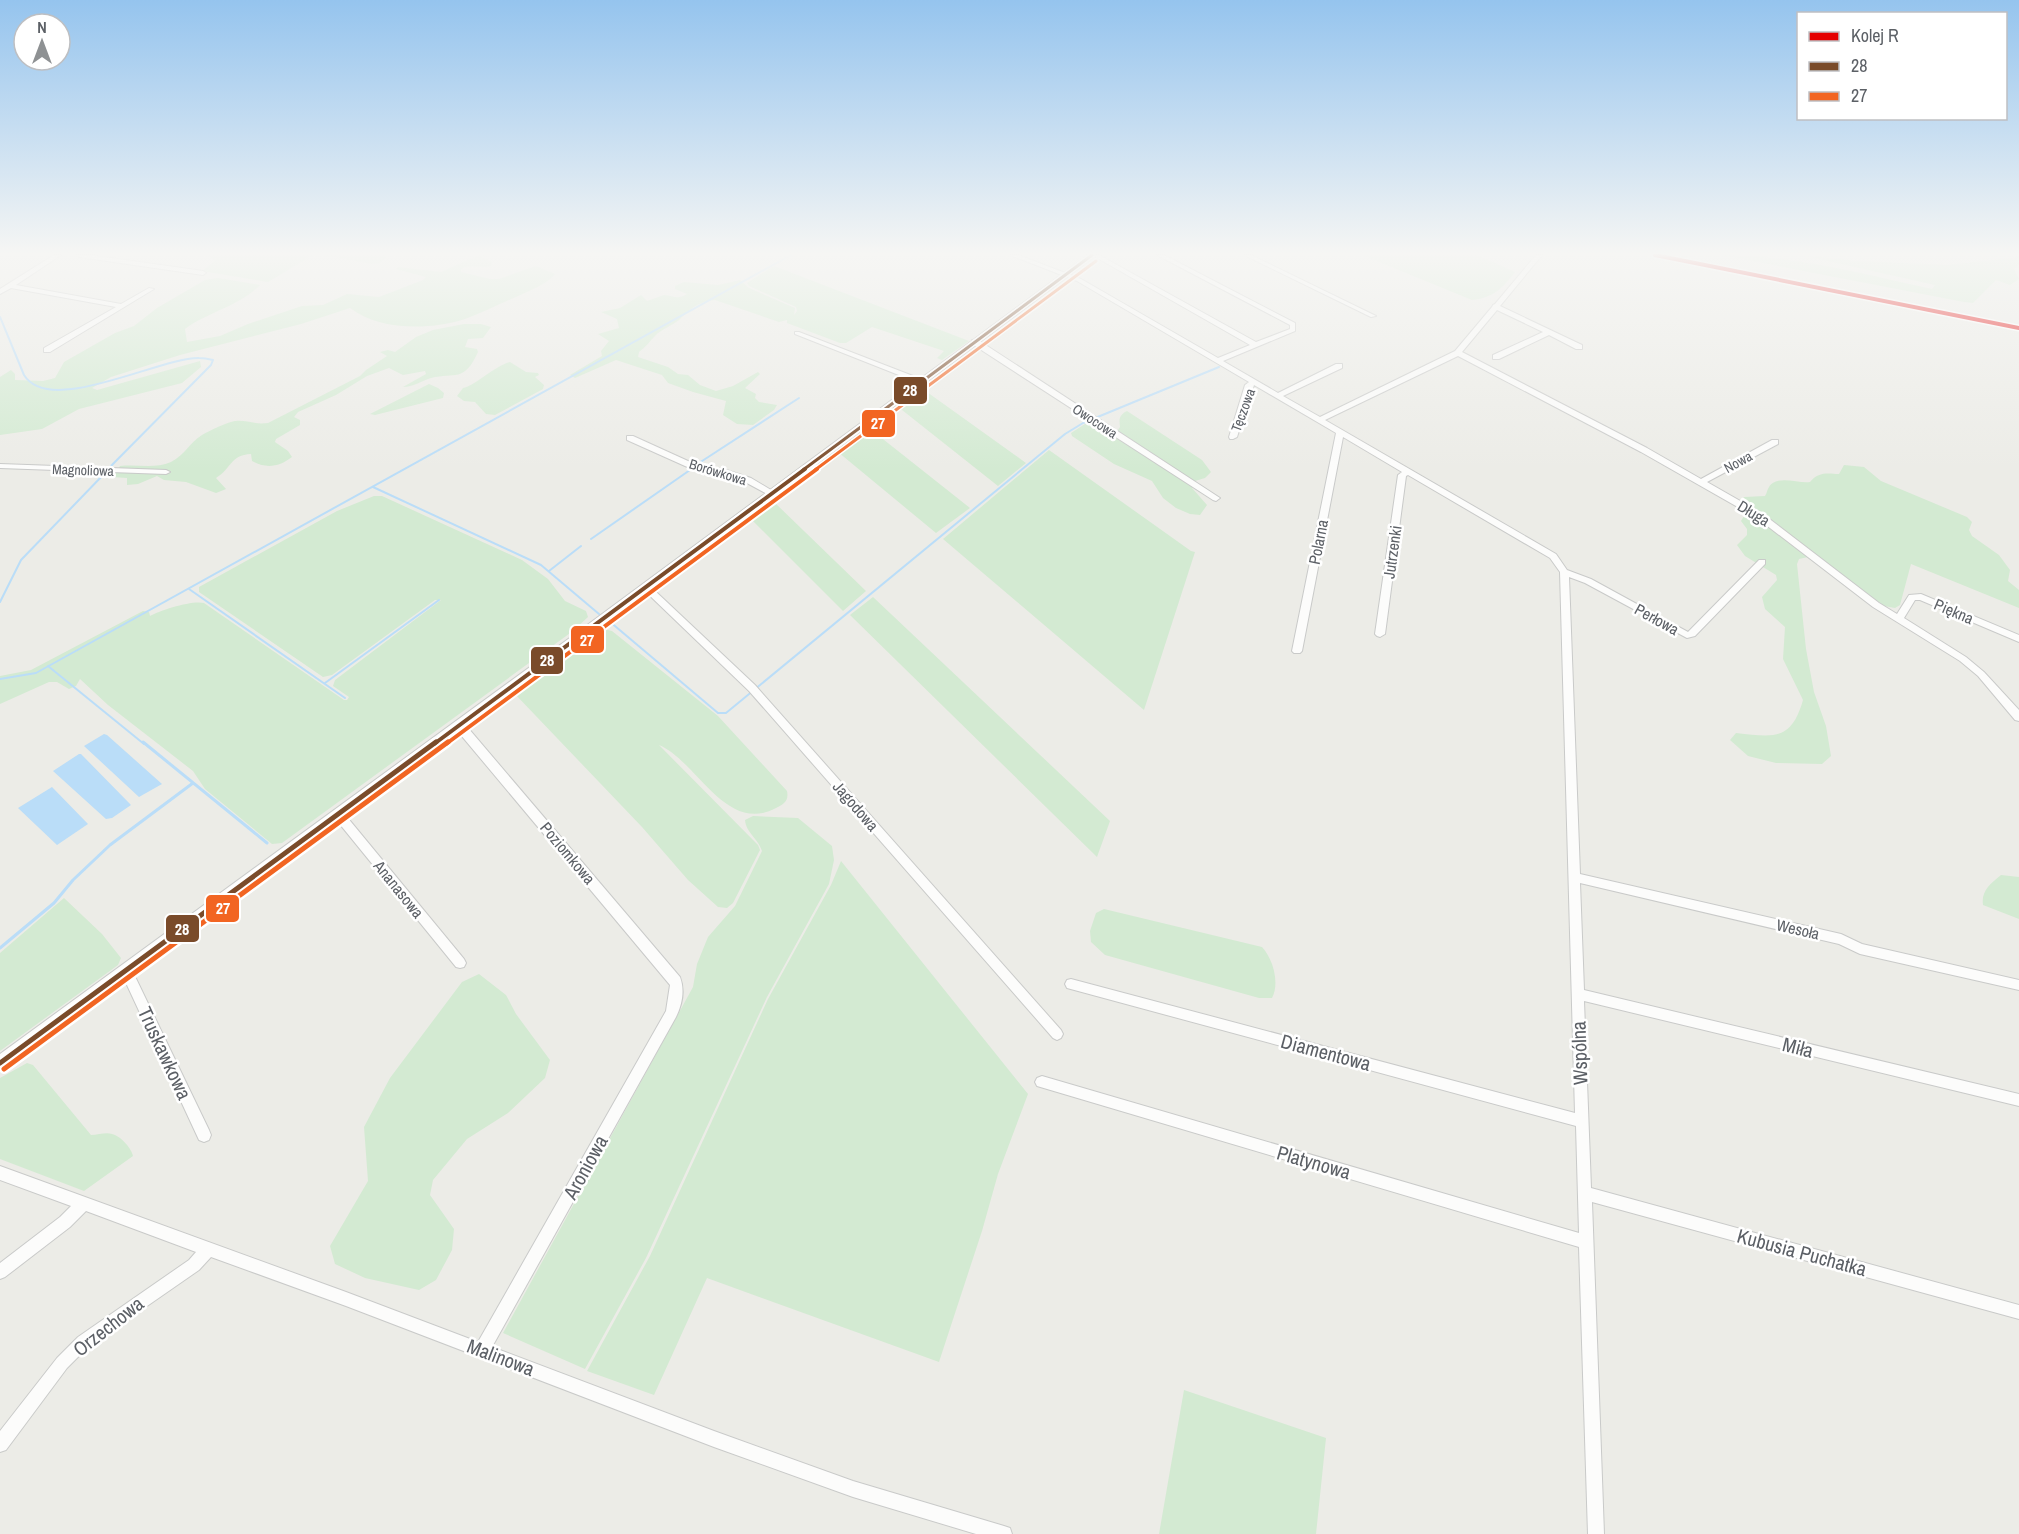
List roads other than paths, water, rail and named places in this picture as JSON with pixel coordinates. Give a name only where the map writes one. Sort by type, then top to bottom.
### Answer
[{"type":"street","points":[[47,350],[87,327]]},
{"type":"street","points":[[0,1063],[996,327]]},
{"type":"street","points":[[1157,327],[1553,556],[1564,572]]},
{"type":"street","points":[[1223,327],[1256,345]]},
{"type":"street","points":[[1217,361],[1293,330],[1293,327]]},
{"type":"street","points":[[1318,420],[1458,353],[1479,327]]},
{"type":"street","points":[[1538,327],[1579,347]]},
{"type":"street","points":[[1496,357],[1549,332]]},
{"type":"street","points":[[796,333],[922,381]]},
{"type":"street","name":"Owocowa","points":[[975,342],[1216,498]]},
{"type":"street","name":"Długa","points":[[1458,353],[1515,381],[1701,482],[1774,525],[1839,579],[1963,659],[1981,675],[2019,717]]},
{"type":"street","points":[[1276,396],[1339,366]]},
{"type":"street","name":"Tęczowa","points":[[1233,437],[1249,385],[1253,382]]},
{"type":"street","name":"Polarna","points":[[1297,651],[1340,433]]},
{"type":"street","name":"Borówkowa","points":[[630,438],[697,468],[723,471],[748,480],[772,493]]},
{"type":"street","name":"Nowa","points":[[1701,482],[1775,442]]},
{"type":"street","name":"Magnoliowa","points":[[0,466],[166,472]]},
{"type":"street","name":"Jutrzenki","points":[[1380,634],[1402,475],[1407,472]]},
{"type":"street","name":"Perłowa","points":[[1564,572],[1587,581],[1687,635],[1692,634],[1762,562]]},
{"type":"street","name":"Wspólna","points":[[1564,572],[1596,1534]]},
{"type":"street","name":"Jagodowa","points":[[644,588],[650,591],[752,688],[1057,1034]]},
{"type":"street","name":"Piękna","points":[[1899,619],[1911,597],[1921,597],[2019,639]]},
{"type":"street","name":"Poziomkowa","points":[[459,725],[676,981]]},
{"type":"street","name":"Ananasowa","points":[[338,814],[460,963]]},
{"type":"street","name":"Wesoła","points":[[1574,877],[1841,939],[1860,949],[2019,985]]},
{"type":"street","name":"Truskawkowa","points":[[126,970],[204,1135]]},
{"type":"street","name":"Aroniowa","points":[[482,1349],[672,1013],[676,981]]},
{"type":"street","name":"Diamentowa","points":[[1071,984],[1582,1121]]},
{"type":"street","name":"Miła","points":[[1577,994],[2019,1101]]},
{"type":"street","name":"Platynowa","points":[[1042,1082],[1586,1242]]},
{"type":"street","name":"Malinowa","points":[[0,1173],[482,1349],[714,1439],[853,1489],[1004,1534]]},
{"type":"street","name":"Kubusia Puchatka","points":[[1585,1193],[2019,1312]]},
{"type":"street","points":[[0,1272],[65,1222],[83,1204]]},
{"type":"street","name":"Orzechowa","points":[[0,1444],[62,1363],[83,1342],[194,1265],[207,1250]]},
{"type":"water","points":[[104,734],[162,784],[139,797],[84,746]]},
{"type":"water","points":[[79,754],[131,805],[112,818],[106,819],[53,771]]},
{"type":"water","points":[[52,787],[88,824],[57,845],[18,808]]},
{"type":"waterway","points":[[4,327],[24,375],[37,386],[57,390],[81,388],[107,382],[181,360],[199,358],[213,360],[211,365],[109,468]]},
{"type":"waterway","points":[[48,666],[662,327]]},
{"type":"waterway","points":[[609,621],[718,713],[726,713],[1065,434],[1083,423],[1219,367]]},
{"type":"waterway","points":[[699,463],[799,398]]},
{"type":"waterway","points":[[591,539],[690,470]]},
{"type":"waterway","points":[[0,602],[21,560],[104,474]]},
{"type":"waterway","points":[[373,487],[541,565],[599,614]]},
{"type":"waterway","points":[[549,571],[581,546]]},
{"type":"waterway","points":[[189,589],[345,698]]},
{"type":"waterway","points":[[325,683],[439,600]]},
{"type":"waterway","points":[[0,679],[36,673],[48,666]]},
{"type":"waterway","points":[[48,666],[144,744]]},
{"type":"waterway","points":[[143,742],[267,843]]},
{"type":"waterway","points":[[0,948],[54,903],[73,880],[110,845],[193,783]]},
{"type":"rail line","name":"R","points":[[2012,327],[2019,328]]}]
